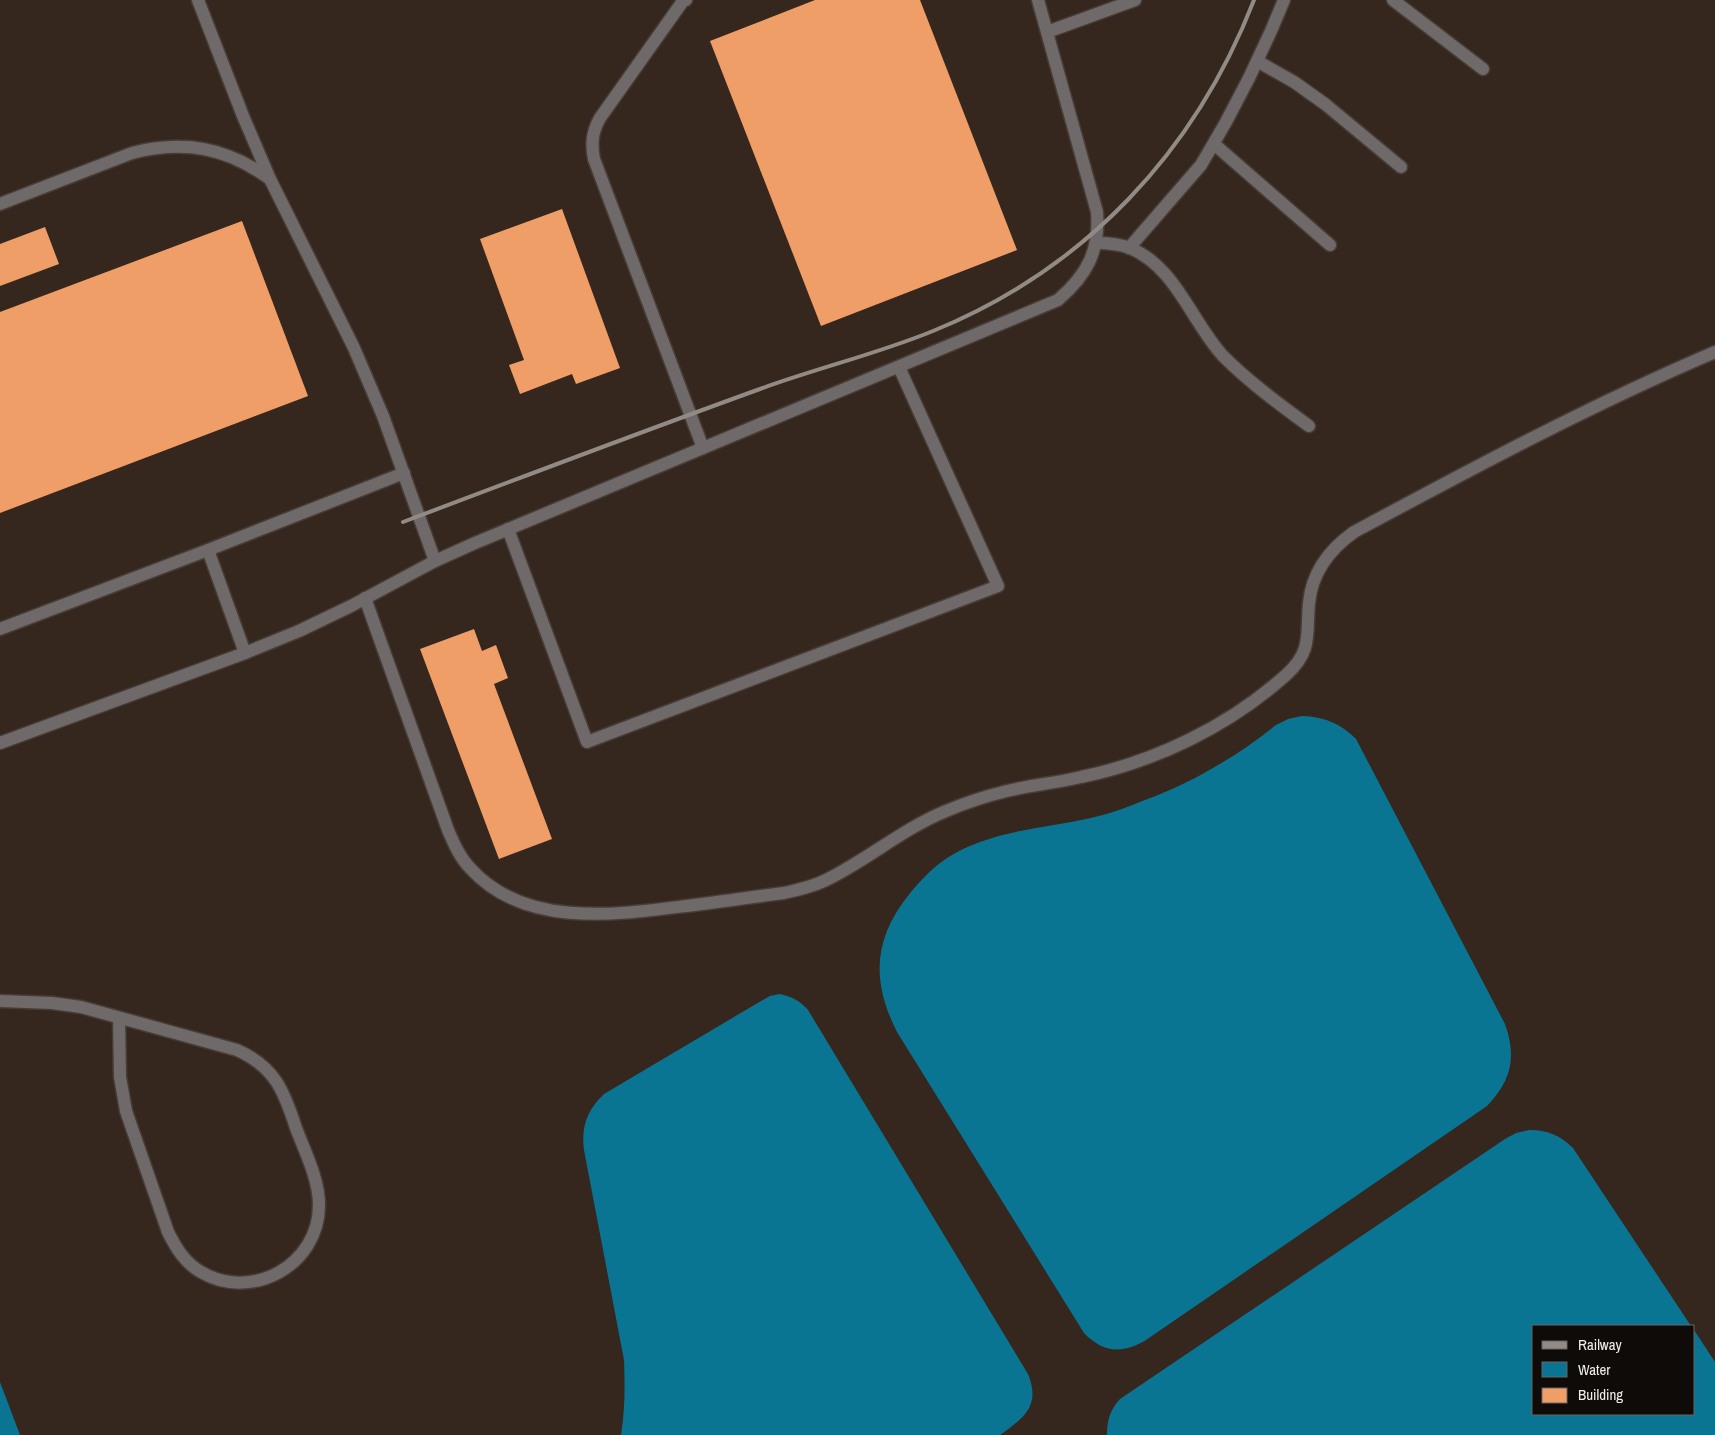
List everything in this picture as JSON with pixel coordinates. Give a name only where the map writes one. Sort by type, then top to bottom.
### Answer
[{"type":"lane","points":[[198,0],[243,116],[270,179],[354,348],[383,416],[436,561]]},
{"type":"lane","points":[[683,0],[600,118],[594,132],[592,148],[596,164],[703,448]]},
{"type":"lane","points":[[0,743],[245,653],[299,631],[436,561],[508,529],[1058,300],[1083,274],[1092,258],[1098,228],[1094,197],[1038,0]]},
{"type":"lane","points":[[1048,32],[1135,0]]},
{"type":"lane","points":[[1128,248],[1201,165],[1258,61],[1284,0]]},
{"type":"lane","points":[[1393,0],[1483,69]]},
{"type":"lane","points":[[1258,61],[1294,82],[1325,104],[1402,168]]},
{"type":"lane","points":[[1214,144],[1330,245]]},
{"type":"lane","points":[[0,203],[132,153],[172,146],[206,149],[233,157],[253,166],[270,179]]},
{"type":"lane","points":[[1096,243],[1128,248],[1156,264],[1168,276],[1205,332],[1235,368],[1308,426]]},
{"type":"lane","points":[[365,598],[448,830],[457,851],[486,884],[520,902],[542,908],[590,914],[640,912],[784,893],[807,888],[824,880],[914,827],[950,810],[1006,791],[1081,777],[1123,766],[1163,752],[1202,733],[1259,697],[1295,667],[1302,656],[1309,634],[1309,602],[1314,582],[1322,563],[1342,541],[1354,532],[1516,445],[1598,404],[1715,352]]},
{"type":"lane","points":[[508,529],[587,742],[998,586],[899,367]]},
{"type":"lane","points":[[0,629],[404,473]]},
{"type":"lane","points":[[208,550],[245,653]]},
{"type":"lane","points":[[0,1002],[52,1003],[81,1007],[237,1050],[260,1062],[269,1071],[280,1085],[287,1101],[316,1187],[319,1205],[317,1224],[310,1241],[300,1256],[270,1278],[235,1283],[217,1280],[187,1262],[176,1248],[168,1232],[126,1112],[120,1077],[119,1018]]},
{"type":"shaded area","points":[[0,0],[1715,0],[1715,1435],[0,1435]]},
{"type":"water","points":[[1302,716],[1331,722],[1344,729],[1356,739],[1505,1024],[1511,1048],[1510,1068],[1502,1087],[1487,1106],[1146,1340],[1129,1348],[1106,1348],[1098,1345],[1084,1333],[897,1032],[883,995],[880,977],[883,943],[898,909],[911,892],[934,868],[959,851],[993,838],[1091,818],[1139,803],[1214,768],[1276,725],[1288,719]]},
{"type":"water","points":[[780,994],[796,1000],[808,1010],[1028,1374],[1032,1385],[1032,1395],[1028,1410],[1023,1417],[1000,1435],[621,1435],[624,1398],[624,1360],[584,1150],[583,1134],[586,1119],[593,1106],[604,1094],[761,1001],[770,996]]},
{"type":"water","points":[[1529,1130],[1542,1131],[1553,1134],[1573,1148],[1690,1325],[1532,1325],[1532,1415],[1695,1415],[1695,1332],[1715,1362],[1715,1435],[1107,1435],[1110,1416],[1120,1399],[1516,1133]]},
{"type":"water","points":[[0,1382],[20,1435],[0,1435]]},
{"type":"building","points":[[815,0],[920,0],[1017,250],[821,326],[710,41]]},
{"type":"building","points":[[562,209],[620,368],[576,384],[572,374],[520,394],[509,365],[524,360],[480,239]]},
{"type":"building","points":[[242,221],[308,396],[0,513],[0,312]]},
{"type":"building","points":[[45,227],[59,264],[0,286],[0,244]]},
{"type":"building","points":[[474,629],[482,651],[496,645],[508,678],[494,684],[552,839],[499,859],[420,649]]},
{"type":"railway","points":[[403,522],[760,389],[890,347],[933,331],[988,305],[1039,274],[1086,239],[1128,199],[1167,155],[1200,107],[1230,55],[1254,0]]}]
